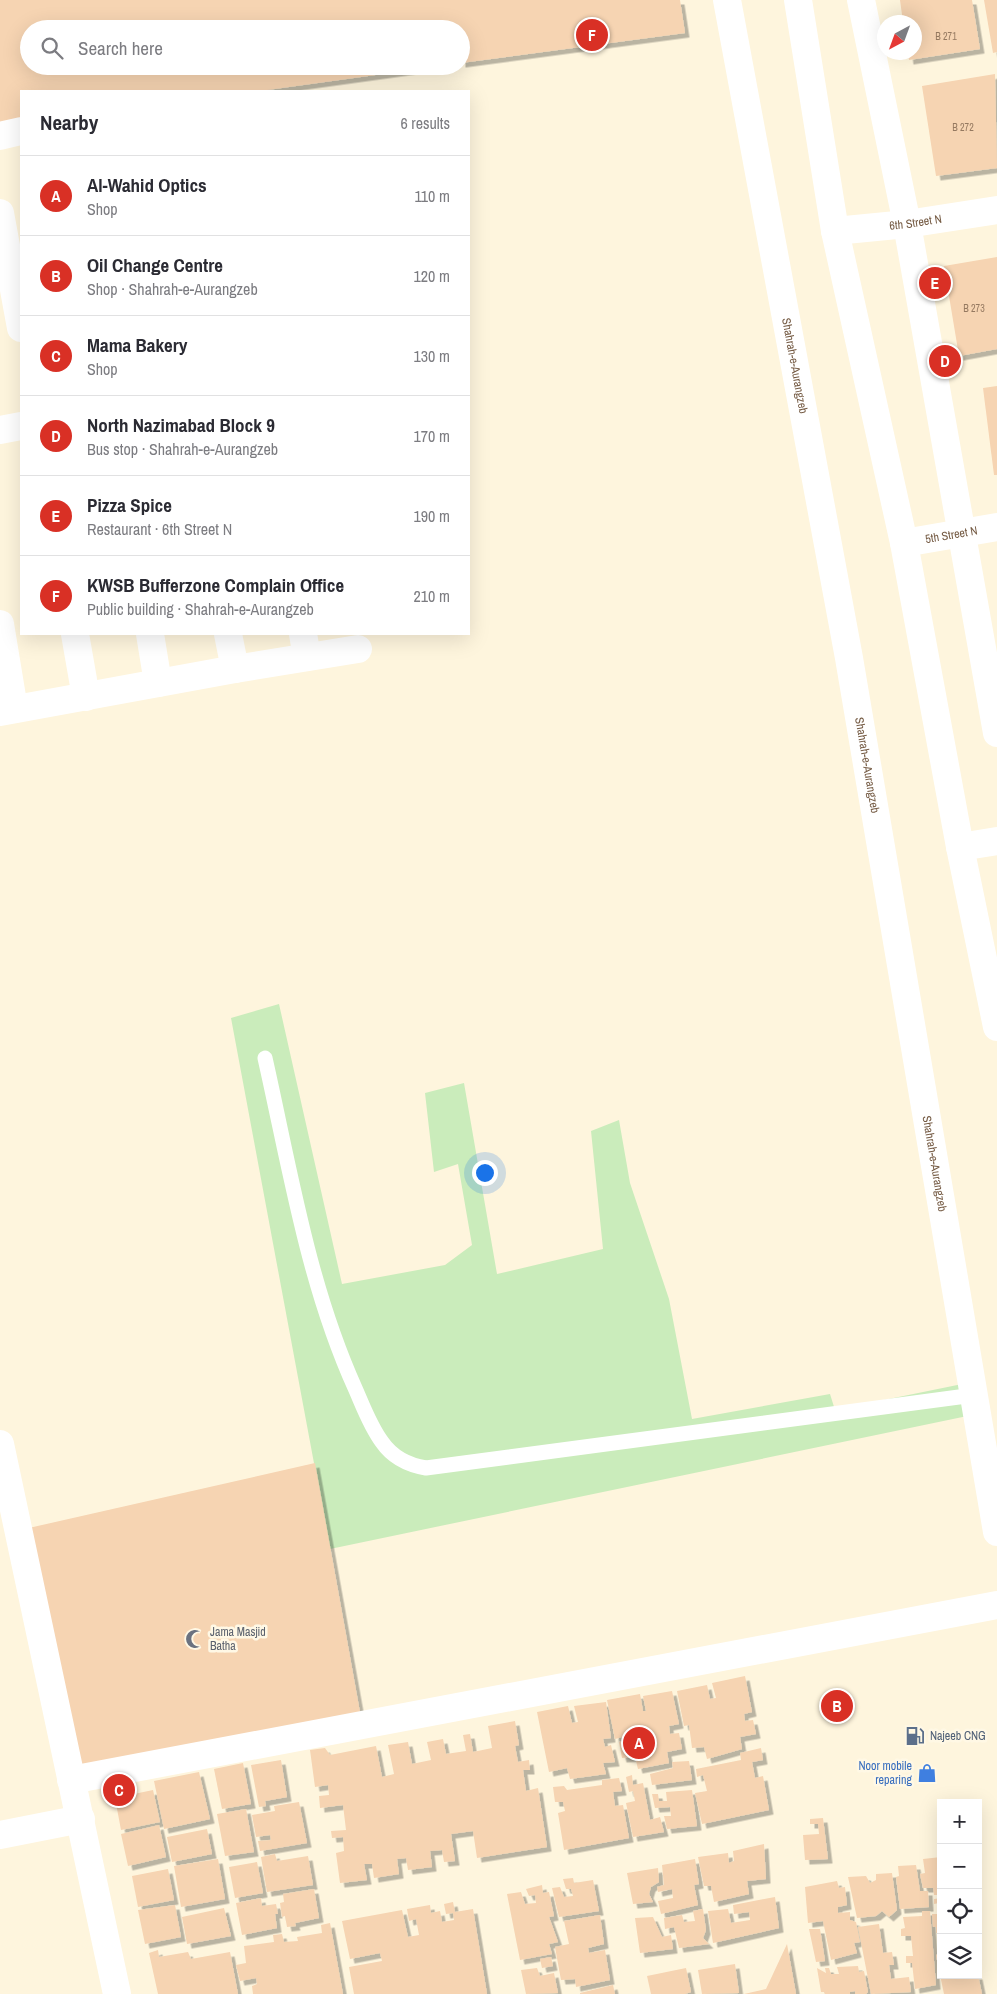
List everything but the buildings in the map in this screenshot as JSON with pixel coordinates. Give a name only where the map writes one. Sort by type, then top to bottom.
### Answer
[{"type":"street","name":"Shahrah-e-Aurangzeb","points":[[727,0],[849,658],[997,1532]]},
{"type":"street","points":[[798,0],[835,231],[904,543],[960,847],[997,1027]]},
{"type":"street","points":[[861,0],[907,224],[997,733]]},
{"type":"street","points":[[0,136],[20,131]]},
{"type":"street","name":"6th Street N","points":[[835,231],[907,224],[997,210]]},
{"type":"street","points":[[0,213],[20,323]]},
{"type":"street","points":[[0,430],[20,426]]},
{"type":"street","name":"5th Street N","points":[[904,543],[997,527]]},
{"type":"street","points":[[0,624],[7,710],[235,669],[305,645],[358,649]]},
{"type":"street","points":[[75,635],[86,697]]},
{"type":"street","points":[[150,635],[158,683]]},
{"type":"street","points":[[228,635],[235,669]]},
{"type":"street","points":[[960,847],[997,841]]},
{"type":"street","points":[[0,1444],[71,1780],[82,1819],[117,1994]]},
{"type":"street","points":[[71,1780],[997,1605]]},
{"type":"street","points":[[0,1835],[82,1819]]},
{"type":"lane","points":[[265,1058],[308,1252],[333,1336],[382,1443],[397,1458],[409,1465],[426,1468],[974,1396]]},
{"type":"green space","points":[[279,1004],[342,1284],[445,1265],[472,1245],[458,1164],[434,1172],[425,1093],[464,1083],[497,1274],[603,1249],[591,1131],[619,1120],[630,1183],[669,1299],[692,1419],[830,1394],[835,1410],[972,1382],[977,1414],[330,1549],[231,1018]]},
{"type":"place","name":"KWSB Bufferzone Complain Office","points":[[592,35]]},
{"type":"place","name":"Pizza Spice","points":[[935,283]]},
{"type":"place","name":"North Nazimabad Block 9","points":[[945,361]]},
{"type":"place","name":"Jama Masjid Batha","points":[[195,1639]]},
{"type":"place","name":"Oil Change Centre","points":[[837,1706]]},
{"type":"place","name":"Najeeb CNG","points":[[915,1736]]},
{"type":"place","name":"Al-Wahid Optics","points":[[639,1743]]},
{"type":"place","name":"Noor mobile reparing","points":[[927,1773]]},
{"type":"place","name":"Mama Bakery","points":[[119,1790]]}]
